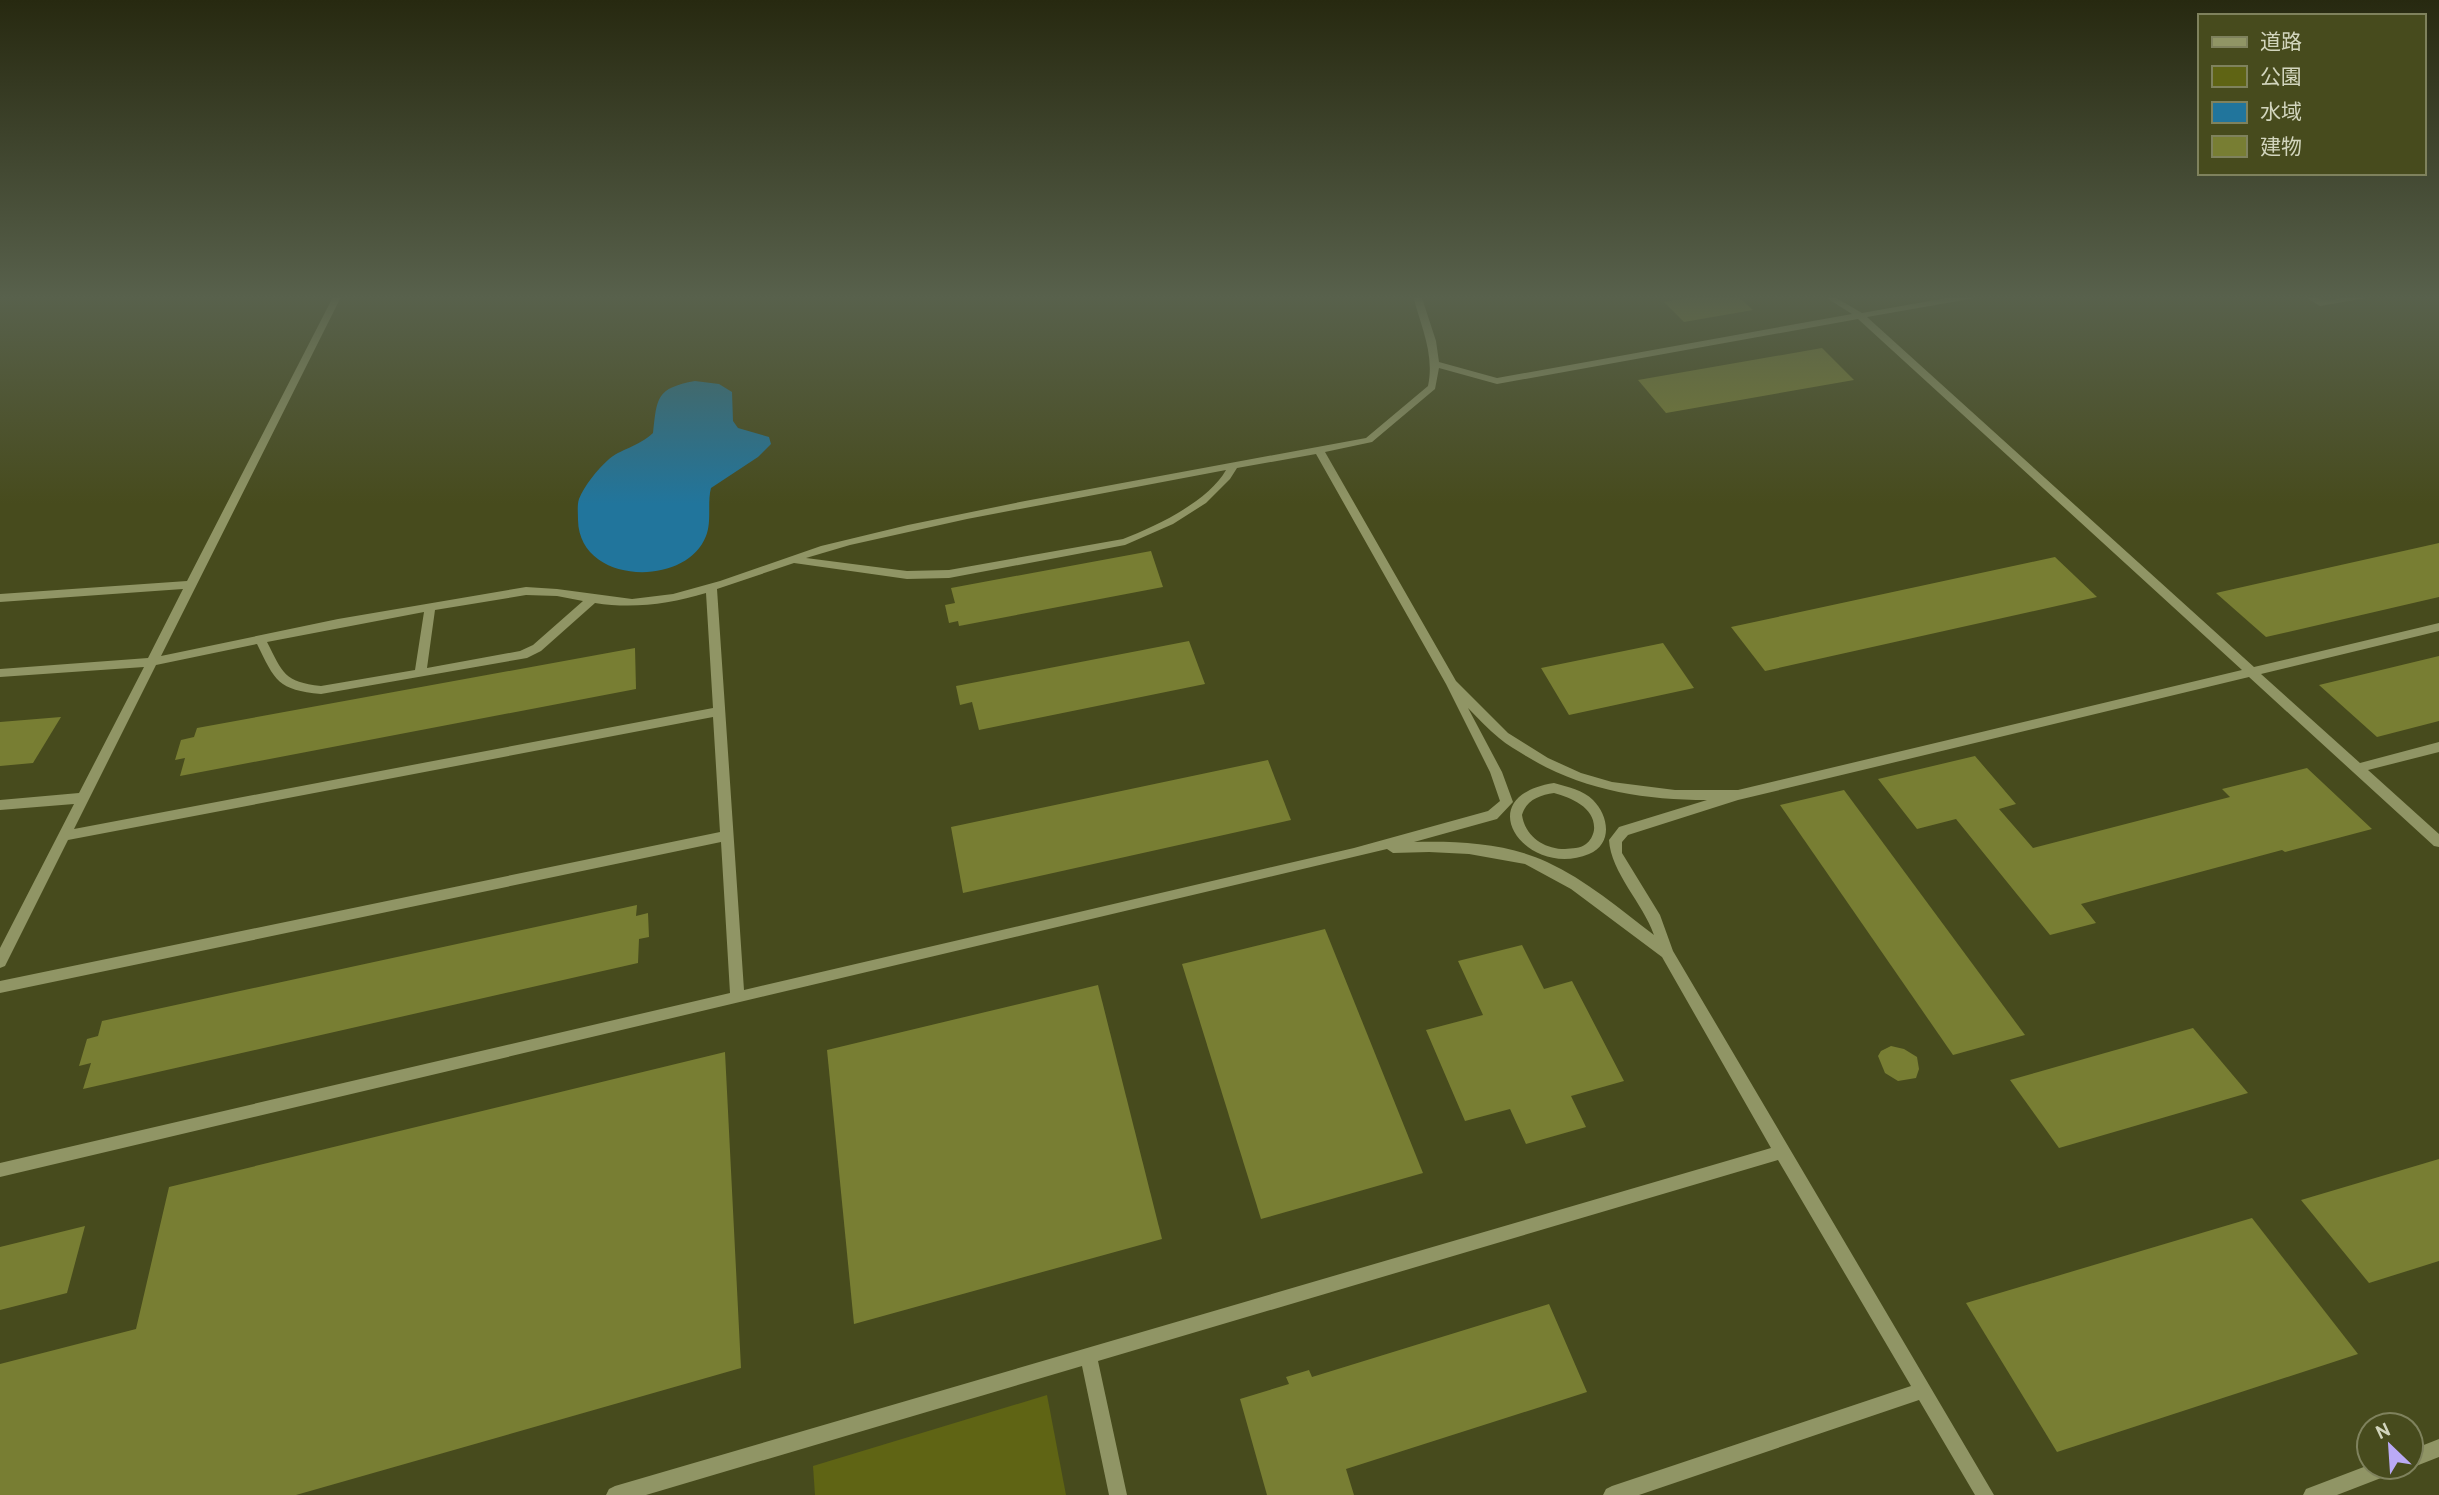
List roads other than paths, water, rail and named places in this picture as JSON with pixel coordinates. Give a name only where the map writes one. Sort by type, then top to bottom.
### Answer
[{"type":"lane","points":[[0,962],[302,365]]},
{"type":"lane","points":[[0,673],[152,662],[260,639],[526,591],[552,590],[625,603],[646,602],[711,589],[846,542],[943,520],[1369,440],[1432,387],[1436,365]]},
{"type":"lane","points":[[1439,365],[1497,381],[1584,365]]},
{"type":"lane","points":[[1914,365],[2439,842]]},
{"type":"lane","points":[[1319,450],[1452,684],[1461,707],[1512,804],[1519,830],[1527,839],[1547,852],[1566,855],[1581,853],[1624,831],[1738,795],[2439,627]]},
{"type":"lane","points":[[794,561],[881,573],[949,574],[1125,542],[1146,535],[1180,516],[1227,478],[1233,466]]},
{"type":"lane","points":[[0,598],[190,585]]},
{"type":"lane","points":[[711,589],[737,998]]},
{"type":"lane","points":[[260,639],[281,680],[298,688],[321,690],[523,655],[537,648],[593,598]]},
{"type":"lane","points":[[420,673],[430,607]]},
{"type":"lane","points":[[1452,684],[1504,736],[1544,761],[1577,777],[1612,787],[1675,795],[1738,795]]},
{"type":"lane","points":[[64,836],[719,711]]},
{"type":"lane","points":[[2358,768],[2439,747]]},
{"type":"lane","points":[[1570,791],[1577,777]]},
{"type":"lane","points":[[0,1170],[1354,853],[1492,816],[1530,793],[1554,788],[1570,791],[1591,804],[1599,815],[1616,854],[1655,919],[1667,953],[1985,1495]]},
{"type":"lane","points":[[0,805],[83,798]]},
{"type":"lane","points":[[0,987],[726,835]]},
{"type":"lane","points":[[1354,853],[1407,847],[1449,848],[1496,853],[1542,865],[1619,916],[1667,953]]},
{"type":"lane","points":[[1542,865],[1547,852]]},
{"type":"lane","points":[[615,1495],[1782,1152]]},
{"type":"lane","points":[[1088,1356],[1118,1495]]},
{"type":"lane","points":[[1612,1495],[1923,1390]]},
{"type":"lane","points":[[2312,1495],[2355,1479]]},
{"type":"water","points":[[695,381],[719,384],[732,392],[733,421],[738,428],[769,437],[771,444],[758,457],[711,488],[708,530],[695,553],[678,565],[657,571],[635,572],[614,567],[596,557],[583,541],[578,520],[579,499],[608,460],[653,433],[661,396],[673,387]]}]
